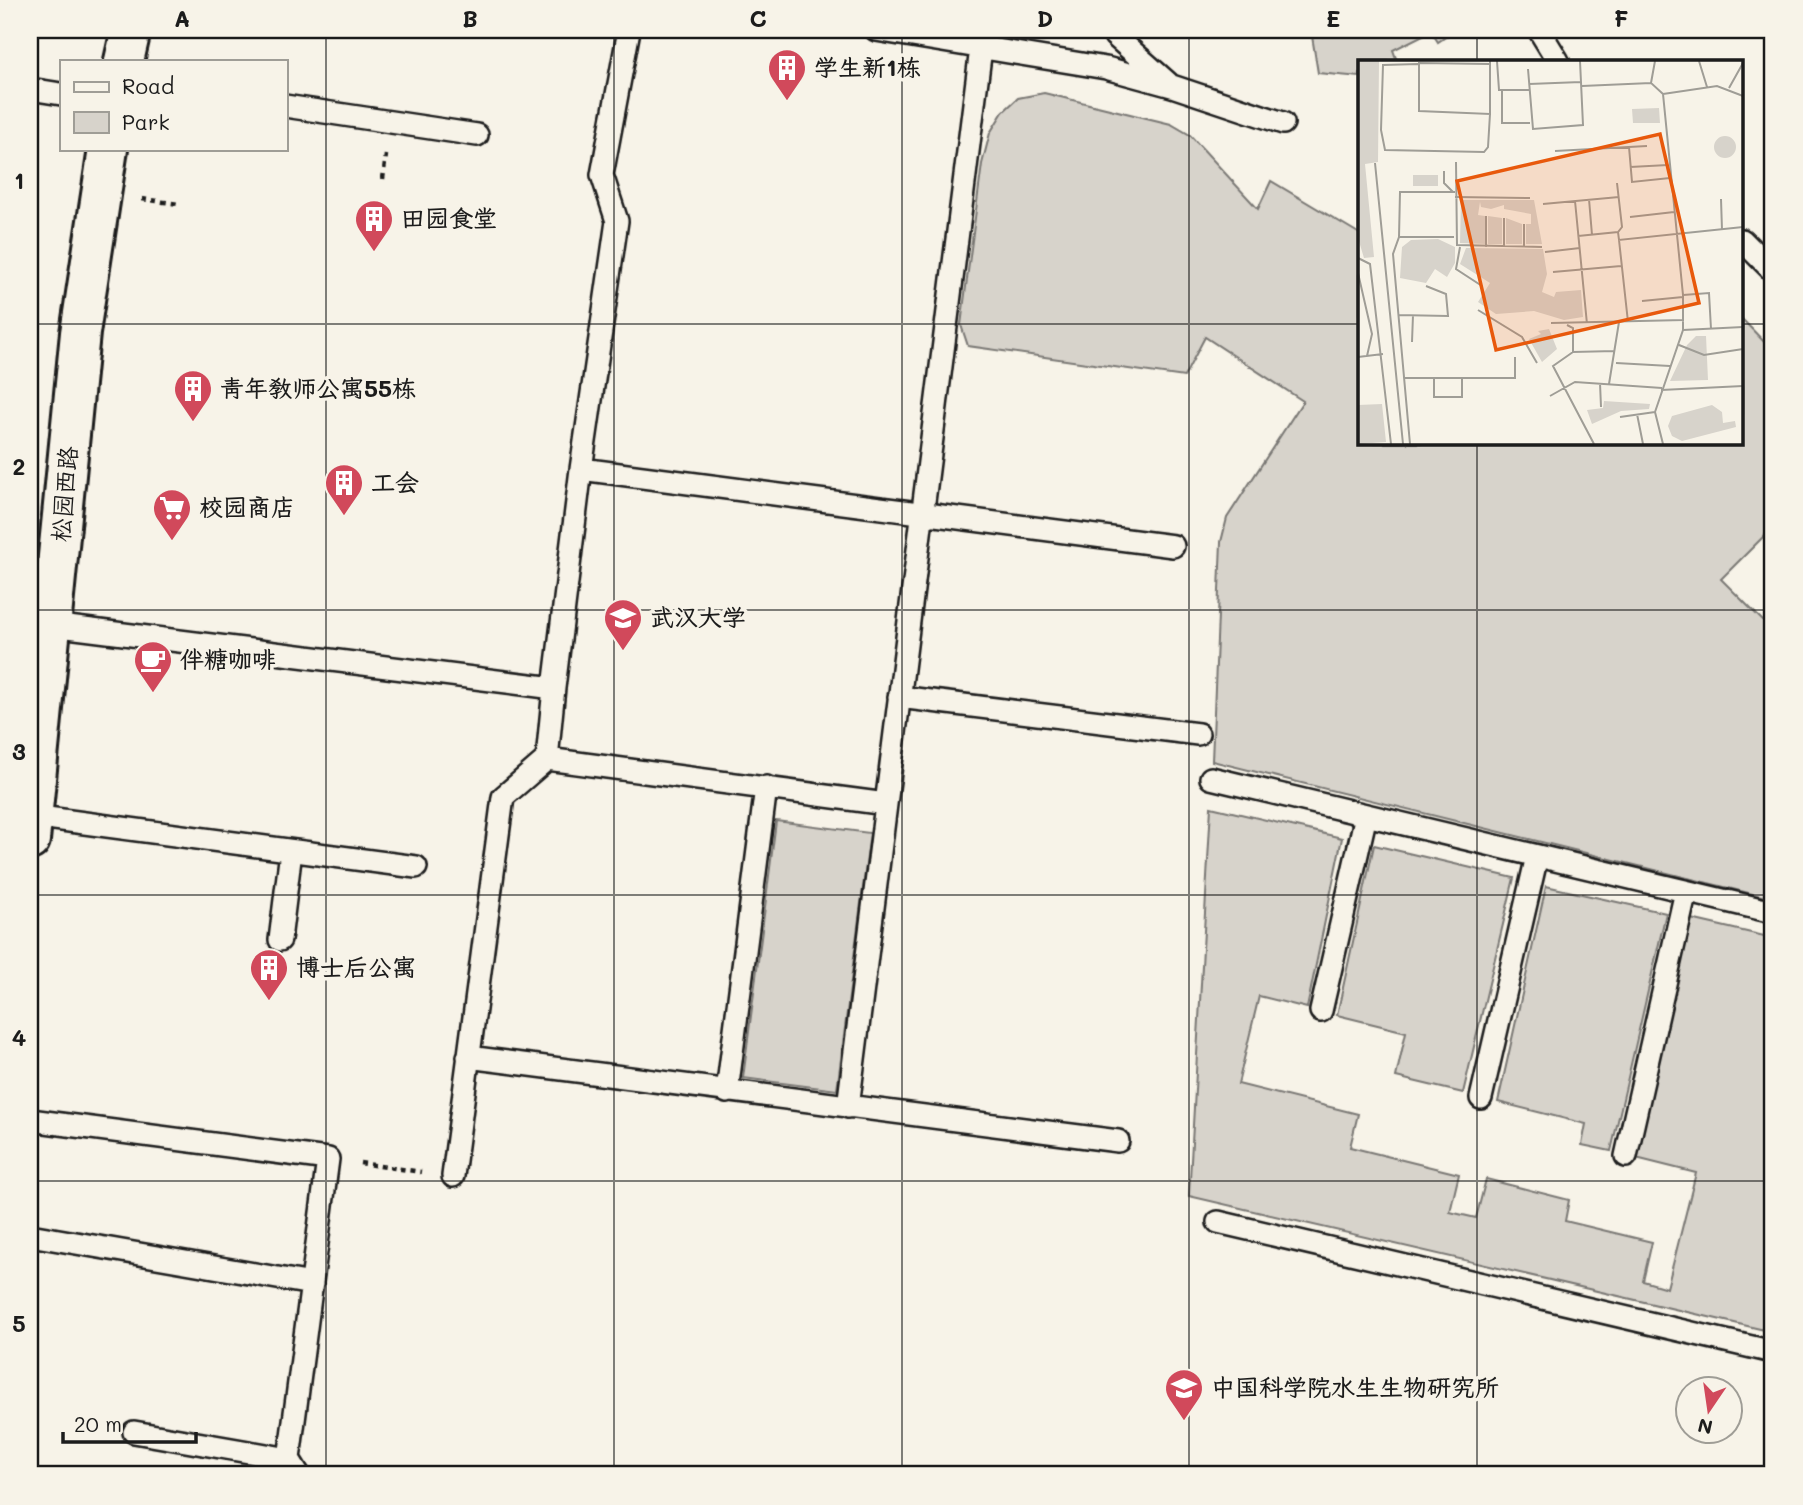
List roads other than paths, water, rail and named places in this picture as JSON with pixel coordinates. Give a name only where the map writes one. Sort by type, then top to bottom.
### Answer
[{"type":"street","points":[[124,60],[131,30]]},
{"type":"street","name":"松园西路","points":[[31,828],[41,623],[108,150]]},
{"type":"lane","points":[[453,1176],[503,797],[548,759],[581,469],[617,221],[602,175],[629,30]]},
{"type":"lane","points":[[876,30],[1106,68],[1283,122]]},
{"type":"lane","points":[[1116,30],[1115,36],[1172,86]]},
{"type":"lane","points":[[1539,30],[1557,60]]},
{"type":"lane","points":[[848,1107],[981,48]]},
{"type":"lane","points":[[30,89],[60,94]]},
{"type":"lane","points":[[287,106],[477,135]]},
{"type":"lane","points":[[1744,242],[1773,271]]},
{"type":"lane","points":[[581,469],[1173,546]]},
{"type":"lane","points":[[41,623],[554,688]]},
{"type":"lane","points":[[899,697],[1198,734]]},
{"type":"lane","points":[[548,759],[886,804]]},
{"type":"lane","points":[[1211,778],[1773,912]]},
{"type":"lane","points":[[727,1092],[766,787]]},
{"type":"lane","points":[[1321,1011],[1366,815]]},
{"type":"lane","points":[[31,828],[291,851],[415,867]]},
{"type":"lane","points":[[280,940],[291,851]]},
{"type":"lane","points":[[1481,1098],[1537,856]]},
{"type":"lane","points":[[1626,1156],[1686,891]]},
{"type":"lane","points":[[468,1058],[1118,1141]]},
{"type":"lane","points":[[30,1120],[328,1159],[312,1284],[294,1467],[134,1432]]},
{"type":"lane","points":[[1218,1222],[1773,1352]]},
{"type":"lane","points":[[30,1235],[312,1284]]},
{"type":"place","name":"学生新1栋","points":[[787,102]]},
{"type":"place","name":"田园食堂","points":[[374,253]]},
{"type":"place","name":"青年教师公寓55栋","points":[[193,423]]},
{"type":"place","name":"工会","points":[[344,517]]},
{"type":"place","name":"校园商店","points":[[172,542]]},
{"type":"place","name":"武汉大学","points":[[623,652]]},
{"type":"place","name":"伴糖咖啡","points":[[153,694]]},
{"type":"place","name":"博士后公寓","points":[[269,1002]]},
{"type":"place","name":"中国科学院水生生物研究所","points":[[1184,1422]]}]
